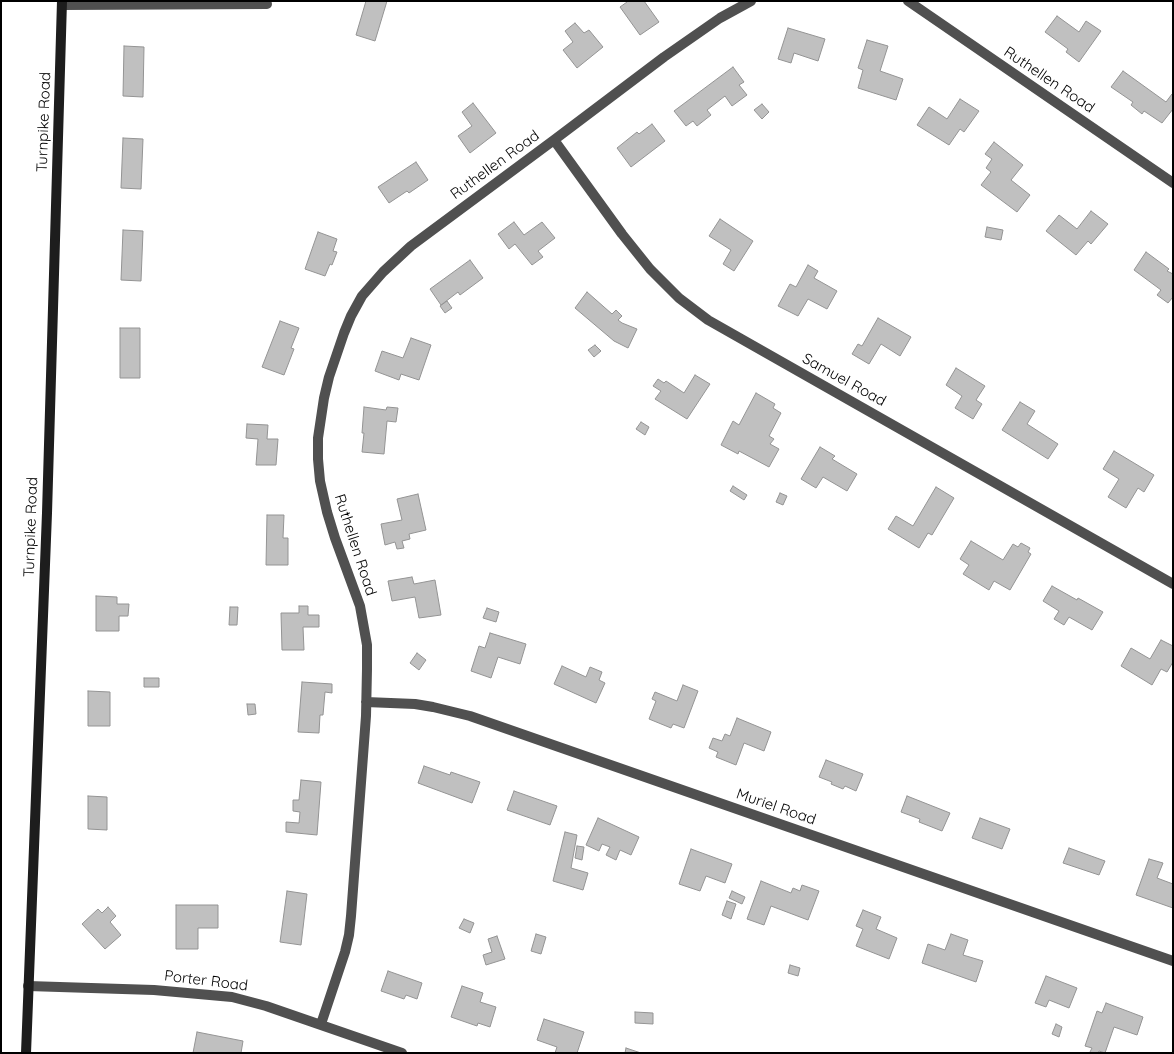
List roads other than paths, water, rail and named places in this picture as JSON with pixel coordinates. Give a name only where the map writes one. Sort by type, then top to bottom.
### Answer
[{"type":"main road","name":"Turnpike Road","points":[[26,1053],[48,503],[62,3]]},
{"type":"street","name":"Ruthellen Road","points":[[321,1024],[349,935],[366,702],[367,645],[364,626],[360,606],[327,512],[320,482],[318,459],[318,438],[324,398],[337,351],[351,316],[362,296],[395,260],[411,246],[664,57],[720,18],[751,1]]},
{"type":"street","name":"Ruthellen Road","points":[[908,1],[1173,183]]},
{"type":"street","points":[[62,3],[267,4]]},
{"type":"street","name":"Samuel Road","points":[[554,140],[650,270],[679,298],[708,320],[1173,584]]},
{"type":"street","name":"Muriel Road","points":[[366,702],[415,704],[470,716],[1173,961]]},
{"type":"street","name":"Porter Road","points":[[28,986],[154,990],[232,997],[321,1024],[402,1053]]}]
